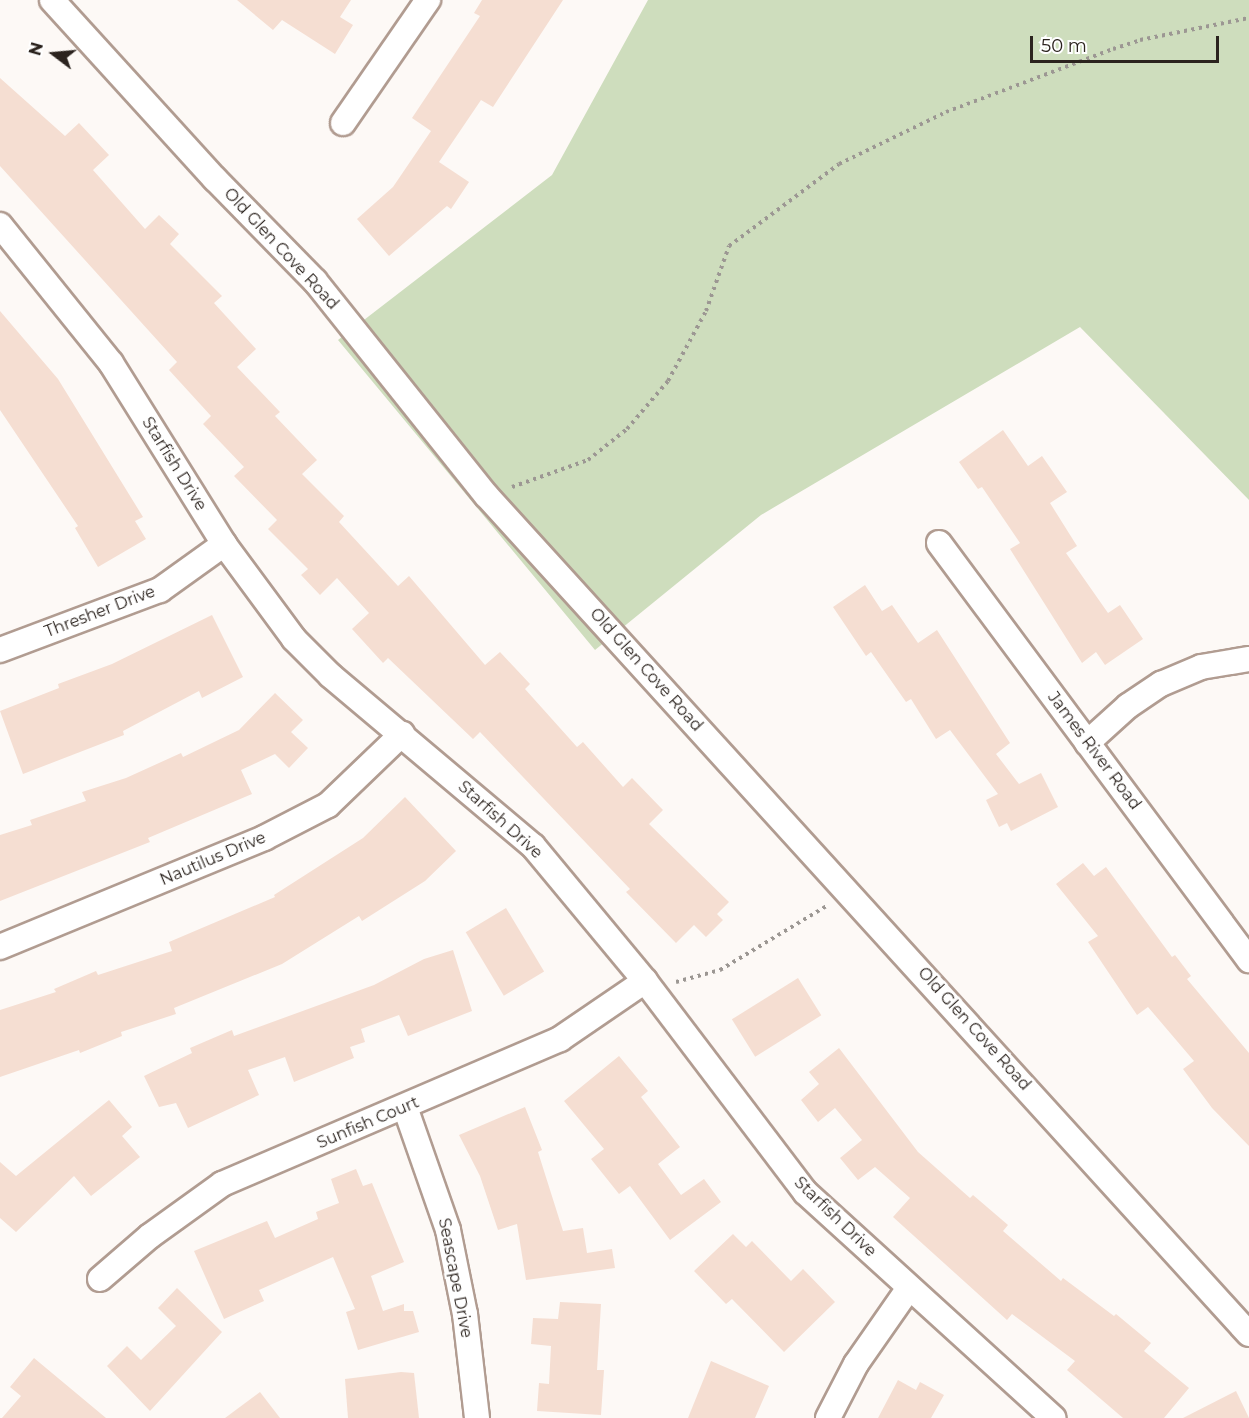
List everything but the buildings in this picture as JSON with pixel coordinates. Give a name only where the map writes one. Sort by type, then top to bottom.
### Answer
[{"type":"street","name":"Old Glen Cove Road","points":[[52,0],[215,179],[315,281],[486,495],[1249,1334]]},
{"type":"street","points":[[344,123],[428,0]]},
{"type":"street","name":"Starfish Drive","points":[[0,225],[111,363],[224,544],[294,639],[331,676],[533,846],[645,981],[805,1192],[1053,1418]]},
{"type":"street","name":"James River Road","points":[[939,543],[1249,960]]},
{"type":"street","name":"Thresher Drive","points":[[0,650],[160,590],[224,544]]},
{"type":"street","points":[[1087,743],[1128,706],[1161,684],[1201,667],[1249,659]]},
{"type":"street","name":"Nautilus Drive","points":[[0,947],[264,838],[328,806],[402,734]]},
{"type":"street","name":"Sunfish Court","points":[[100,1279],[150,1236],[222,1184],[560,1039],[645,981]]},
{"type":"street","name":"Seascape Drive","points":[[405,1107],[448,1230],[465,1314],[477,1418]]},
{"type":"street","points":[[828,1418],[856,1364],[909,1288]]},
{"type":"path","points":[[486,495],[588,460],[627,429],[668,381],[706,311],[729,246],[838,164],[946,112],[1113,49],[1140,40],[1249,18]]},
{"type":"path","points":[[645,981],[676,982],[720,970],[848,893]]},
{"type":"green space","points":[[648,0],[1249,0],[1249,500],[1080,327],[761,515],[595,650],[338,340],[552,175]]}]
